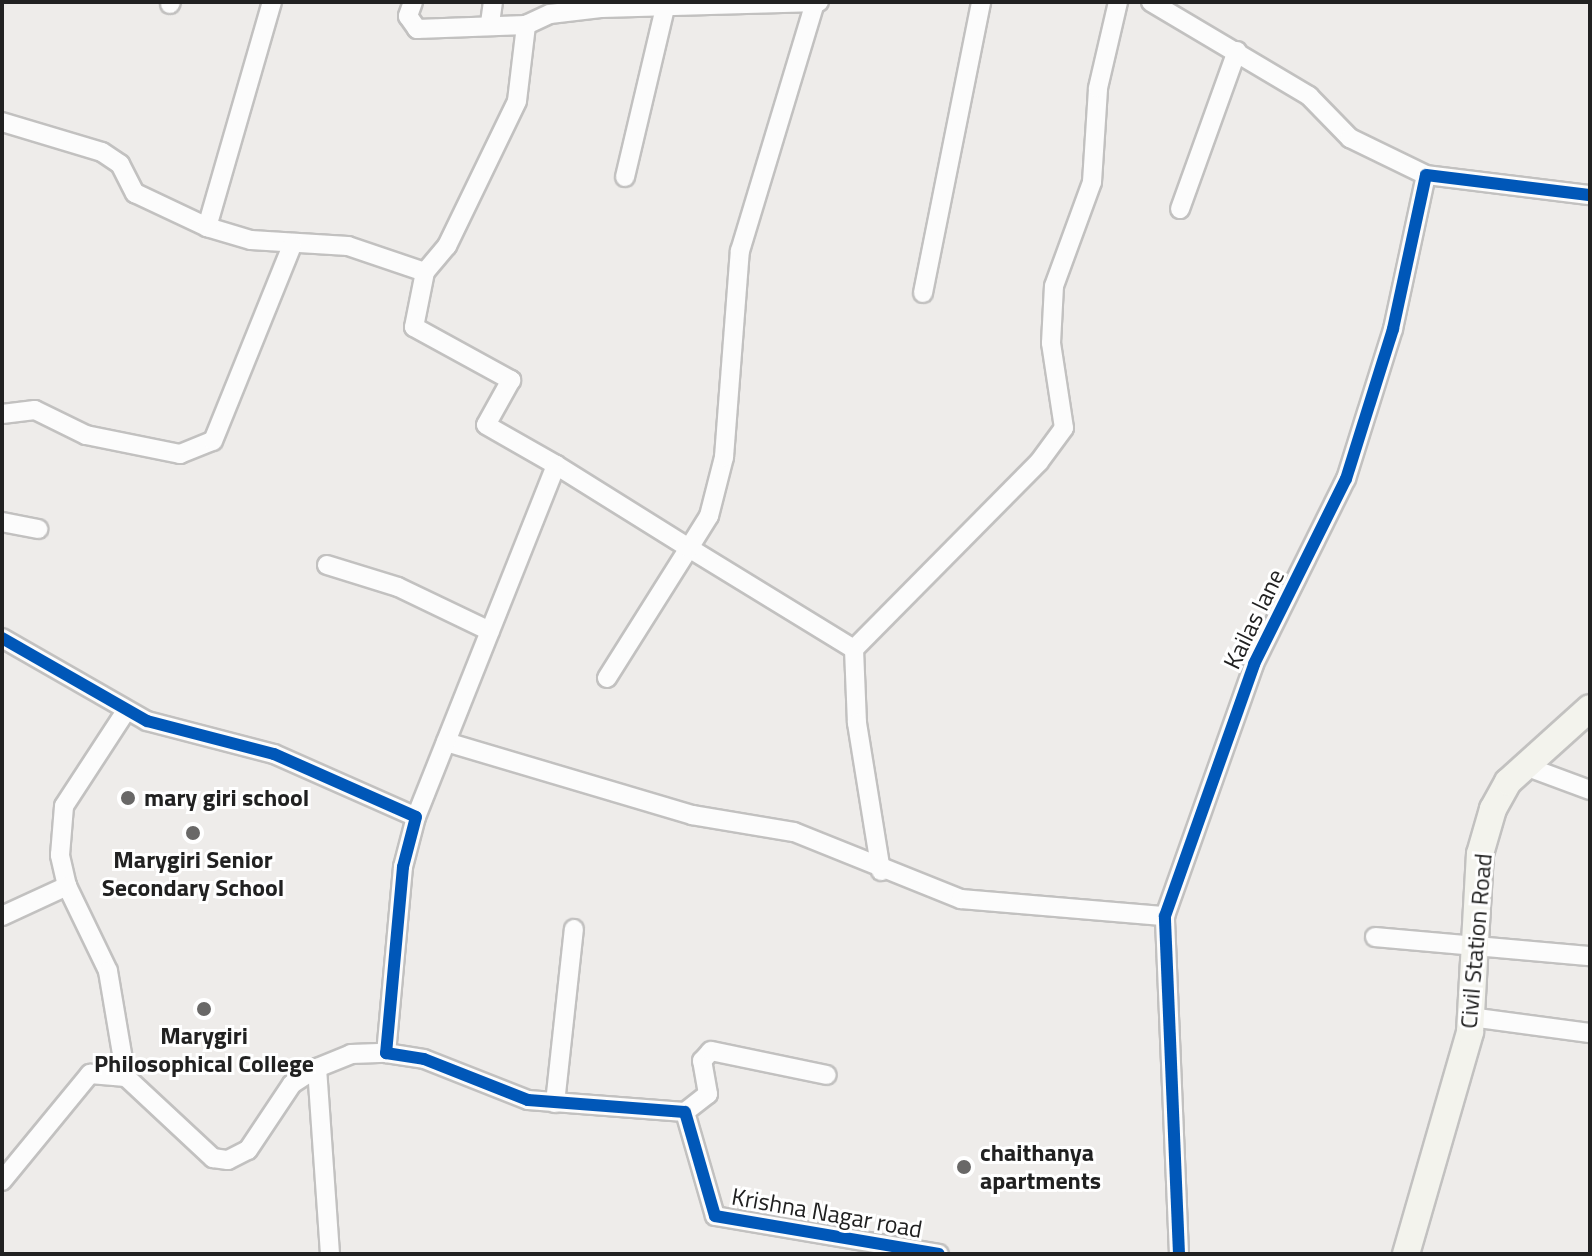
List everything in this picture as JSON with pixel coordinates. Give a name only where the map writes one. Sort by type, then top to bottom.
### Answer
[{"type":"main road","name":"Civil Station Road","points":[[1406,1254],[1471,1017],[1480,854],[1493,809],[1525,766],[1590,708]]},
{"type":"street","points":[[207,227],[272,2]]},
{"type":"street","points":[[413,2],[408,16],[417,29],[490,23],[526,25],[570,11],[817,2],[740,251],[724,457],[709,516],[607,678]]},
{"type":"street","points":[[490,23],[493,2]]},
{"type":"street","points":[[923,293],[981,2]]},
{"type":"street","points":[[881,871],[860,748],[854,649],[1064,428],[1051,343],[1054,286],[1092,182],[1098,88],[1118,2]]},
{"type":"street","points":[[1151,2],[1309,96],[1350,138],[1426,175],[1590,195]]},
{"type":"street","points":[[625,177],[665,8]]},
{"type":"street","points":[[526,25],[517,101],[447,246],[425,272],[414,327],[511,380],[486,425],[854,649]]},
{"type":"street","points":[[1180,209],[1237,51]]},
{"type":"street","points":[[2,122],[102,152],[120,164],[135,193],[207,227],[292,245],[348,246],[425,272]]},
{"type":"street","name":"Kailas lane","points":[[1179,1254],[1165,916],[1254,664],[1346,479],[1393,329],[1426,175]]},
{"type":"street","points":[[2,414],[35,410],[86,435],[180,454],[213,441],[292,245]]},
{"type":"street","points":[[386,1053],[403,867],[416,817],[556,465]]},
{"type":"street","points":[[2,522],[38,529]]},
{"type":"street","points":[[327,565],[398,587],[490,631]]},
{"type":"street","points":[[2,638],[126,711],[274,754],[416,817]]},
{"type":"street","points":[[126,711],[64,806],[60,855],[67,886],[108,971],[126,1077],[213,1158],[228,1160],[248,1150],[292,1084],[317,1068],[351,1054],[386,1053],[555,1103],[685,1112],[708,1094],[702,1061],[711,1051],[827,1075]]},
{"type":"street","points":[[446,742],[692,815],[794,832],[881,871],[1006,908],[1165,916]]},
{"type":"street","points":[[1525,766],[1590,790]]},
{"type":"street","points":[[2,916],[67,886]]},
{"type":"street","points":[[555,1103],[574,929]]},
{"type":"street","points":[[1375,937],[1476,942],[1590,956]]},
{"type":"street","points":[[1471,1017],[1590,1033]]},
{"type":"street","points":[[317,1068],[330,1254]]},
{"type":"street","points":[[2,1181],[81,1077],[126,1077]]},
{"type":"street","name":"Krishna Nagar road","points":[[685,1112],[715,1216],[939,1254]]},
{"type":"cycle path","points":[[1179,1254],[1165,916],[1254,664],[1346,479],[1393,329],[1426,175],[1590,195]]},
{"type":"cycle path","points":[[2,638],[147,721],[274,754],[416,817],[403,867],[386,1053],[424,1059],[528,1100],[685,1112],[715,1216],[939,1254]]},
{"type":"place","name":"mary giri school","points":[[128,798]]},
{"type":"place","name":"Marygiri Senior Secondary School","points":[[193,833]]},
{"type":"place","name":"Marygiri Philosophical College","points":[[204,1009]]},
{"type":"place","name":"chaithanya apartments","points":[[964,1167]]}]
